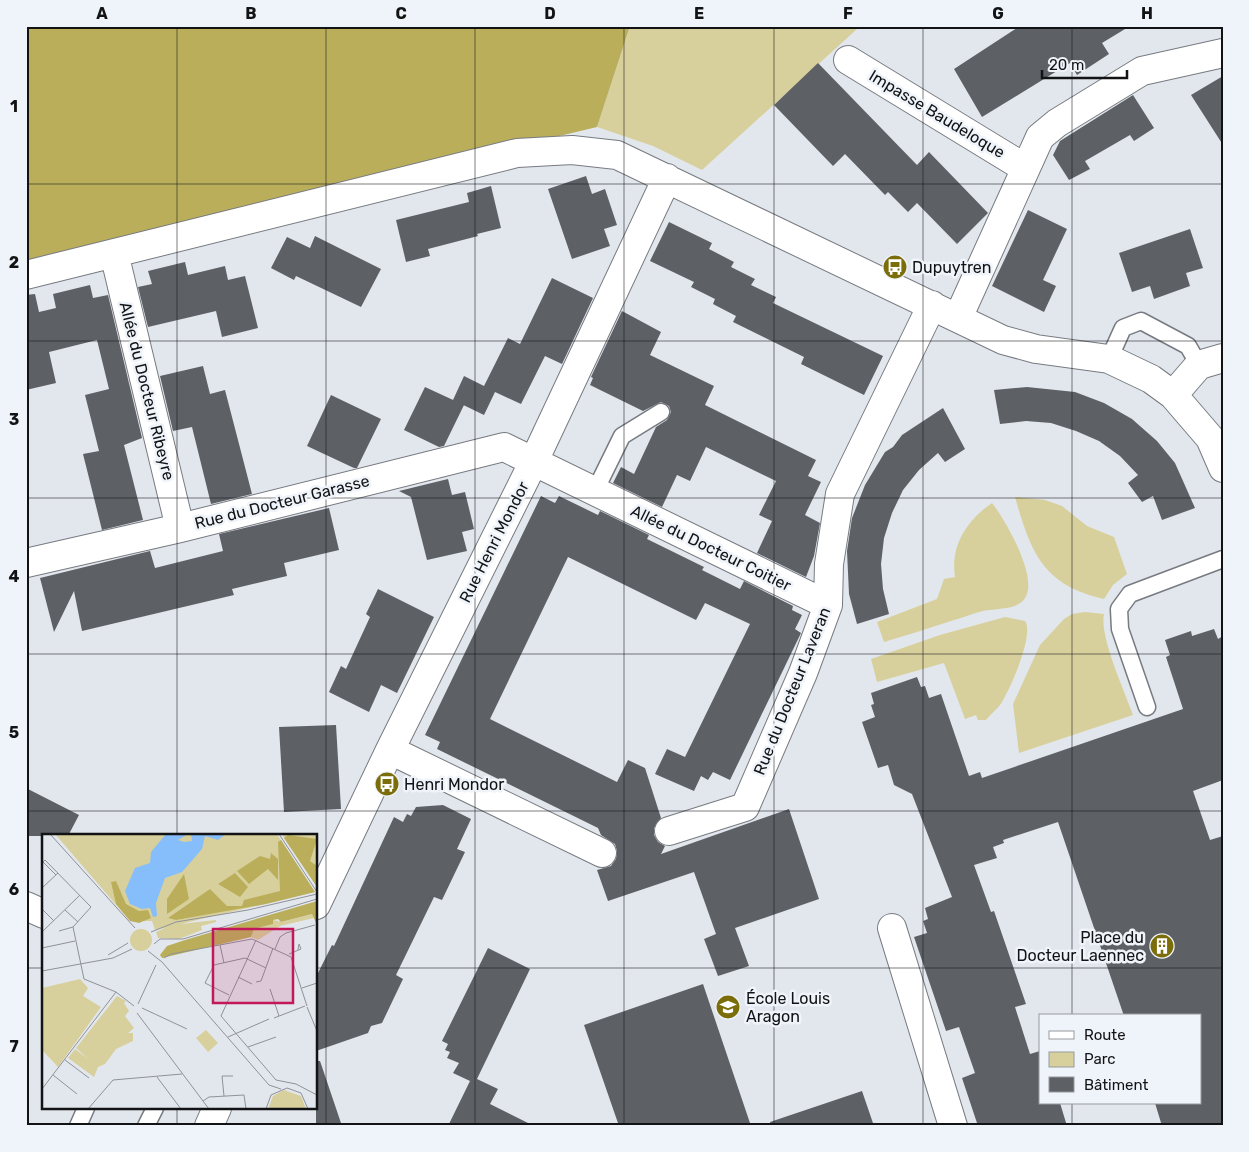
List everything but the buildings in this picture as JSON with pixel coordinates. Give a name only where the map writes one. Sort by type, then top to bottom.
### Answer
[{"type":"street","points":[[958,318],[1040,137],[1057,123],[1142,71],[1223,53]]},
{"type":"street","name":"Impasse Baudeloque","points":[[848,60],[1025,168]]},
{"type":"street","points":[[26,275],[517,153],[572,150],[616,155],[668,178],[1004,340],[1036,349],[1109,359],[1151,379],[1174,395],[1210,438],[1223,468]]},
{"type":"street","name":"Rue Henri Mondor","points":[[318,901],[390,750],[534,461],[668,178]]},
{"type":"street","name":"Allée du Docteur Ribeyre","points":[[114,254],[180,528]]},
{"type":"street","name":"Rue du Docteur Laveran","points":[[669,831],[746,807],[803,674],[828,605],[829,564],[840,494],[932,305]]},
{"type":"street","points":[[1174,395],[1211,361]]},
{"type":"street","name":"Rue du Docteur Garasse","points":[[26,563],[180,528],[504,447],[534,461]]},
{"type":"street","name":"Allée du Docteur Coitier","points":[[534,461],[828,605]]},
{"type":"street","points":[[390,750],[602,853]]},
{"type":"street","points":[[26,906],[42,913]]},
{"type":"street","points":[[892,928],[953,1126]]},
{"type":"street","points":[[209,1126],[216,1110]]},
{"type":"lane","points":[[1109,359],[1123,328],[1141,321],[1188,346],[1211,361]]},
{"type":"lane","points":[[595,491],[622,436],[661,412]]},
{"type":"lane","points":[[1147,707],[1120,629],[1119,609],[1130,594],[1223,559]]},
{"type":"lane","points":[[78,1126],[85,1110]]},
{"type":"lane","points":[[146,1126],[154,1110]]},
{"type":"green space","points":[[630,26],[877,26],[857,29],[702,170],[653,146],[597,127]]},
{"type":"green space","points":[[1015,497],[1045,500],[1062,506],[1087,526],[1114,537],[1127,574],[1113,585],[1104,599],[1083,593],[1067,585],[1053,575],[1034,550],[1027,535]]},
{"type":"green space","points":[[992,503],[1012,535],[1024,563],[1028,577],[1028,589],[1022,602],[1014,606],[981,612],[884,642],[877,622],[937,599],[944,579],[955,577],[955,555],[962,535],[975,517]]},
{"type":"green space","points":[[1085,612],[1104,614],[1103,624],[1109,650],[1133,715],[1019,753],[1013,704],[1040,645],[1064,619],[1072,614]]},
{"type":"green space","points":[[1005,617],[1025,621],[1027,638],[1020,663],[1009,688],[1000,705],[986,720],[978,720],[976,715],[965,719],[944,663],[877,682],[871,659],[940,635]]},
{"type":"shaded area","points":[[26,26],[630,26],[597,127],[26,264]]},
{"type":"place","name":"Dupuytren","points":[[895,267]]},
{"type":"place","name":"Henri Mondor","points":[[387,784]]},
{"type":"place","name":"Place du Docteur Laennec","points":[[1162,946]]},
{"type":"place","name":"École Louis Aragon","points":[[728,1007]]}]
